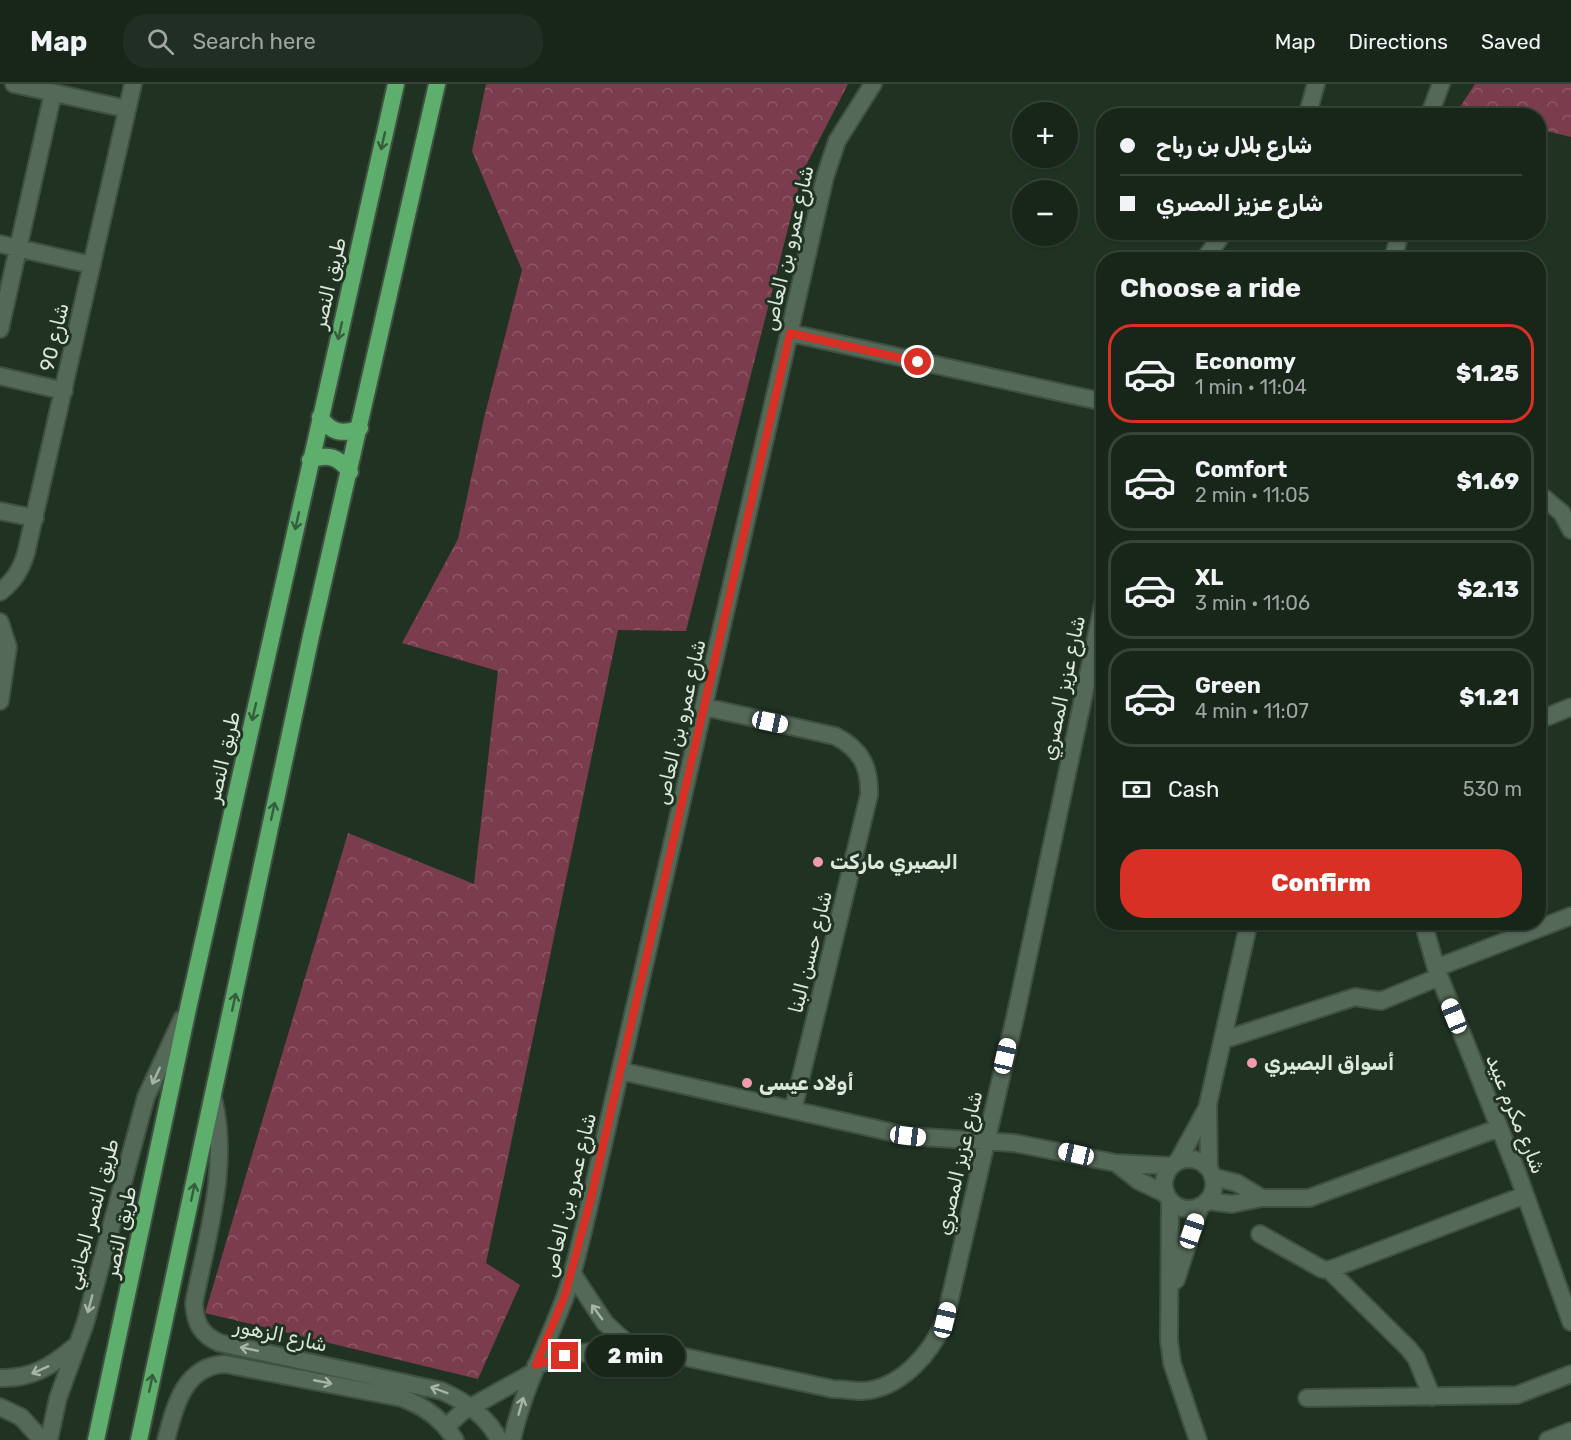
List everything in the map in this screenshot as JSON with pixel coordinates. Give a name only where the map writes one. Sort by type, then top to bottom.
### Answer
[{"type":"highway","name":"طريق النصر","points":[[96,1440],[189,1004],[396,84]]},
{"type":"highway","points":[[139,1440],[293,717],[437,84]]},
{"type":"highway","points":[[320,417],[327,427],[338,432],[349,432],[360,428]]},
{"type":"highway","points":[[310,460],[320,456],[332,456],[343,462],[350,472]]},
{"type":"street","points":[[14,84],[128,109]]},
{"type":"street","name":"شارع 90","points":[[0,592],[13,581],[22,567],[35,518],[133,84]]},
{"type":"street","name":"شارع عمرو بن العاص","points":[[512,1440],[534,1369],[572,1273],[621,1071],[825,177],[837,141],[873,84]]},
{"type":"street","points":[[1308,108],[1316,84]]},
{"type":"street","points":[[1432,108],[1441,84]]},
{"type":"street","points":[[0,329],[53,93]]},
{"type":"street","points":[[0,244],[92,265]]},
{"type":"street","points":[[790,333],[1096,400]]},
{"type":"street","points":[[0,376],[64,390]]},
{"type":"street","points":[[1546,500],[1562,513],[1571,530]]},
{"type":"street","points":[[0,510],[35,518]]},
{"type":"street","points":[[0,622],[8,647],[0,701]]},
{"type":"street","name":"شارع عزيز المصري","points":[[534,1369],[565,1356],[629,1345],[833,1389],[864,1391],[887,1385],[916,1364],[930,1349],[942,1328],[1016,1013],[1096,638]]},
{"type":"street","name":"شارع حسن البنا","points":[[705,707],[835,736],[848,742],[867,766],[869,795],[793,1110]]},
{"type":"street","points":[[1546,717],[1571,707]]},
{"type":"street","points":[[1546,927],[1571,916]]},
{"type":"street","points":[[1171,1298],[1204,1204],[1214,1185],[1211,1173],[1208,1104],[1247,930]]},
{"type":"street","name":"شارع مكرم عبيد","points":[[1425,930],[1438,973],[1525,1194],[1571,1322]]},
{"type":"street","points":[[1223,1040],[1355,997],[1381,1001],[1438,973],[1538,930]]},
{"type":"street","name":"طريق النصر الجانبي","points":[[49,1440],[57,1398],[85,1324],[146,1097],[189,1004]]},
{"type":"street","points":[[621,1071],[908,1136],[1038,1146],[1116,1163],[1174,1164],[1195,1160],[1211,1173],[1262,1198]]},
{"type":"street","name":"شارع الزهور","points":[[213,1098],[220,1127],[220,1166],[194,1303],[195,1315],[203,1333],[220,1344],[428,1386],[455,1397],[471,1407],[491,1426],[499,1440]]},
{"type":"street","points":[[1198,1440],[1172,1362],[1168,1326],[1171,1298],[1168,1198],[1164,1180],[1208,1104]]},
{"type":"street","points":[[1116,1163],[1139,1181],[1187,1209],[1204,1204],[1232,1204],[1262,1198],[1309,1198],[1498,1128]]},
{"type":"street","points":[[1260,1234],[1322,1269],[1329,1270],[1525,1194]]},
{"type":"street","points":[[1329,1270],[1408,1348],[1416,1358],[1432,1397]]},
{"type":"street","points":[[572,1273],[605,1323],[629,1345]]},
{"type":"street","points":[[0,1378],[14,1378],[37,1373],[57,1362],[75,1347]]},
{"type":"street","name":"شارع الزهور","points":[[166,1440],[175,1407],[190,1378],[211,1365],[218,1364],[238,1365],[402,1398],[416,1403],[450,1434]]},
{"type":"street","points":[[450,1434],[456,1416],[534,1369]]},
{"type":"street","points":[[1306,1398],[1517,1395],[1571,1374]]},
{"type":"street","points":[[0,1407],[21,1417],[42,1440]]},
{"type":"street","points":[[1548,1440],[1571,1431]]},
{"type":"green space","points":[[486,84],[848,84],[802,173],[686,631],[618,630],[486,1263],[520,1285],[478,1379],[205,1313],[348,833],[474,884],[498,671],[402,643],[458,539],[484,418],[522,270],[472,151]]},
{"type":"green space","points":[[1475,84],[1571,84],[1571,137],[1546,131],[1546,108],[1460,107]]},
{"type":"place","name":"البصيري ماركت","points":[[818,862]]},
{"type":"place","name":"أسواق البصيري","points":[[1252,1063]]},
{"type":"place","name":"أولاد عيسى","points":[[747,1083]]},
{"type":"route","points":[[565,1356],[536,1365],[565,1295],[591,1198],[790,333],[918,362]]}]
